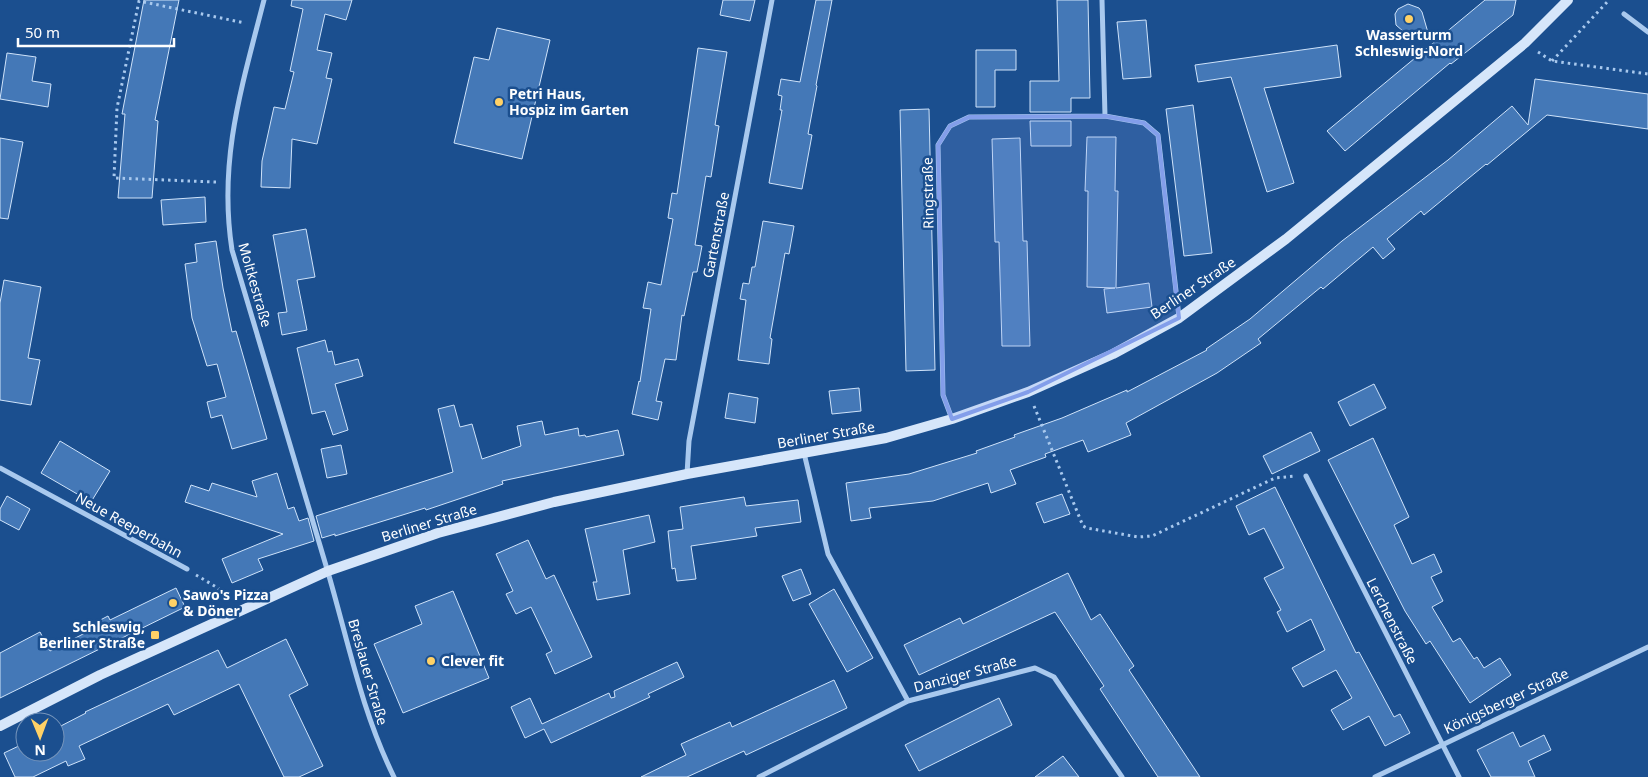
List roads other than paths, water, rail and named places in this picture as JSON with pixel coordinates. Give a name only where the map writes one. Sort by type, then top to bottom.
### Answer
[{"type":"street","name":"Moltkestraße","points":[[264,0],[230,140],[227,219],[232,250],[328,571]]},
{"type":"street","name":"Gartenstraße","points":[[687,474],[689,440],[772,0]]},
{"type":"street","points":[[1102,0],[1105,116]]},
{"type":"street","name":"Berliner Straße","points":[[0,726],[100,675],[328,571],[455,528],[554,502],[687,474],[886,438],[952,419],[1028,392],[1113,354],[1179,318],[1313,217],[1525,43],[1568,0]]},
{"type":"street","points":[[1624,14],[1648,32]]},
{"type":"street","name":"Ringstraße","points":[[952,419],[943,395],[938,145],[950,126],[970,117],[1105,116],[1144,123],[1158,135],[1179,318]]},
{"type":"street","name":"Danziger Straße","points":[[804,453],[828,554],[908,701]]},
{"type":"street","name":"Neue Reeperbahn","points":[[0,468],[187,569]]},
{"type":"street","name":"Lerchenstraße","points":[[1306,476],[1459,777]]},
{"type":"street","name":"Breslauer Straße","points":[[328,571],[364,707],[381,751],[394,777]]},
{"type":"street","name":"Königsberger Straße","points":[[1375,777],[1648,647]]},
{"type":"street","name":"Danziger Straße","points":[[759,777],[908,701],[1034,668],[1054,676],[1122,777]]},
{"type":"place","name":"Wasserturm Schleswig-Nord","points":[[1409,19]]},
{"type":"place","name":"Petri Haus, Hospiz im Garten","points":[[499,102]]},
{"type":"place","name":"Sawo's Pizza & Döner","points":[[173,603]]},
{"type":"place","name":"Schleswig, Berliner Straße","points":[[155,635]]},
{"type":"place","name":"Clever fit","points":[[431,661]]}]
